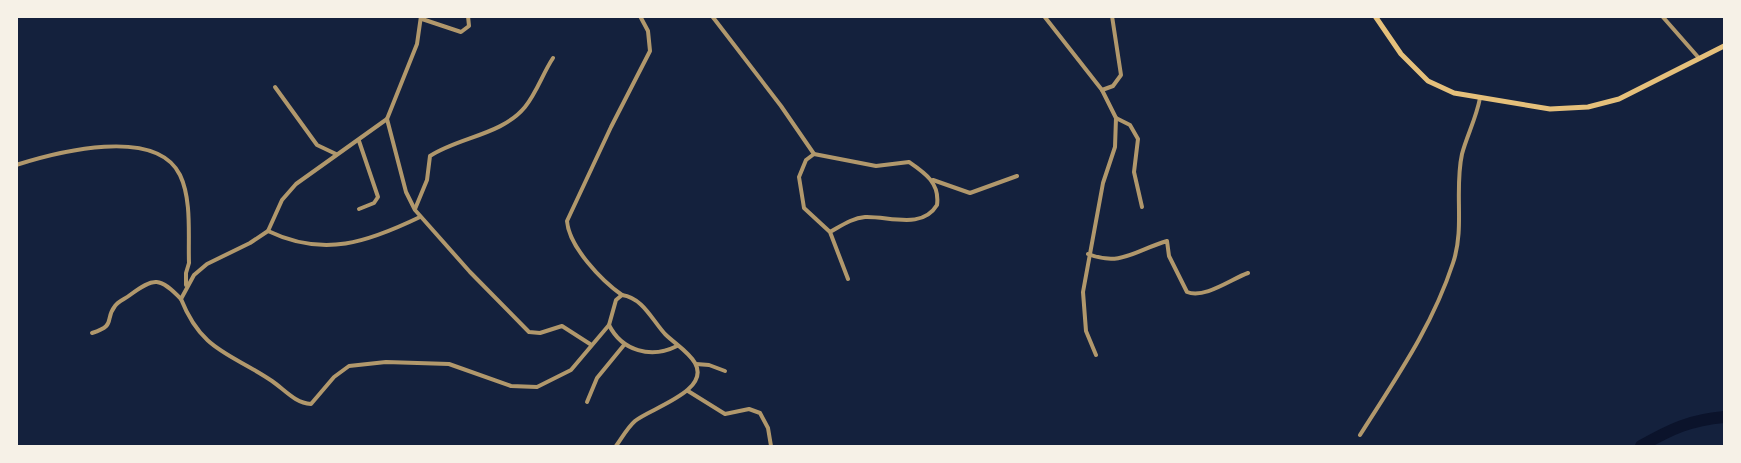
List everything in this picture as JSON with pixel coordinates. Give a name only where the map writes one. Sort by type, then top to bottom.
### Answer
[{"type":"main road","points":[[1375,16],[1417,73],[1443,89],[1480,98],[1550,109],[1603,105],[1698,57],[1725,46]]},
{"type":"street","points":[[182,299],[194,275],[207,264],[250,243],[268,231],[282,200],[296,184],[387,119],[417,44],[421,18],[461,32],[469,27],[468,16]]},
{"type":"street","points":[[622,296],[601,278],[573,241],[567,221],[606,136],[650,51],[648,31],[640,16]]},
{"type":"street","points":[[712,16],[781,106],[814,154],[876,166],[909,162],[932,179],[970,193],[1017,176]]},
{"type":"street","points":[[1044,16],[1102,90],[1116,118],[1115,147],[1103,183],[1088,254],[1082,308],[1086,331],[1096,355]]},
{"type":"street","points":[[1102,90],[1113,86],[1121,75],[1112,16]]},
{"type":"street","points":[[1662,16],[1698,57]]},
{"type":"street","points":[[415,210],[427,180],[430,156],[481,135],[516,115],[531,99],[553,58]]},
{"type":"street","points":[[275,87],[317,145],[336,154]]},
{"type":"street","points":[[1360,435],[1407,363],[1453,263],[1459,240],[1462,154],[1475,124],[1480,98]]},
{"type":"street","points":[[1116,118],[1130,125],[1138,139],[1134,172],[1142,207]]},
{"type":"street","points":[[387,119],[406,192],[420,217],[529,332],[540,333],[562,326],[590,345]]},
{"type":"street","points":[[359,141],[378,197],[374,203],[359,209]]},
{"type":"street","points":[[16,165],[59,152],[85,149],[140,149],[158,152],[167,158],[181,176],[185,191],[189,263],[186,273],[187,286]]},
{"type":"street","points":[[814,154],[801,170],[799,189],[804,208],[830,232],[848,279]]},
{"type":"street","points":[[830,232],[856,219],[899,220],[926,217],[937,205],[938,196],[932,179]]},
{"type":"street","points":[[268,231],[288,240],[343,245],[378,237],[420,217]]},
{"type":"street","points":[[1088,254],[1117,260],[1167,241],[1169,256],[1187,292],[1192,294],[1210,290],[1248,273]]},
{"type":"street","points":[[92,333],[103,329],[110,323],[117,304],[150,281],[158,281],[182,299],[193,322],[219,351],[271,380],[304,404],[311,404],[318,399],[334,378],[349,366],[386,362],[449,364],[511,386],[537,387],[571,370],[609,325],[616,300],[622,296],[630,296],[641,304],[677,346],[696,364],[709,365],[725,371]]},
{"type":"street","points":[[609,325],[624,345],[654,354],[677,346]]},
{"type":"street","points":[[587,402],[597,378],[624,345]]},
{"type":"street","points":[[616,447],[634,422],[688,391],[696,380],[696,364]]},
{"type":"street","points":[[688,391],[725,414],[749,409],[760,413],[768,428],[771,447]]},
{"type":"waterway","points":[[1641,446],[1681,426],[1724,417]]}]
